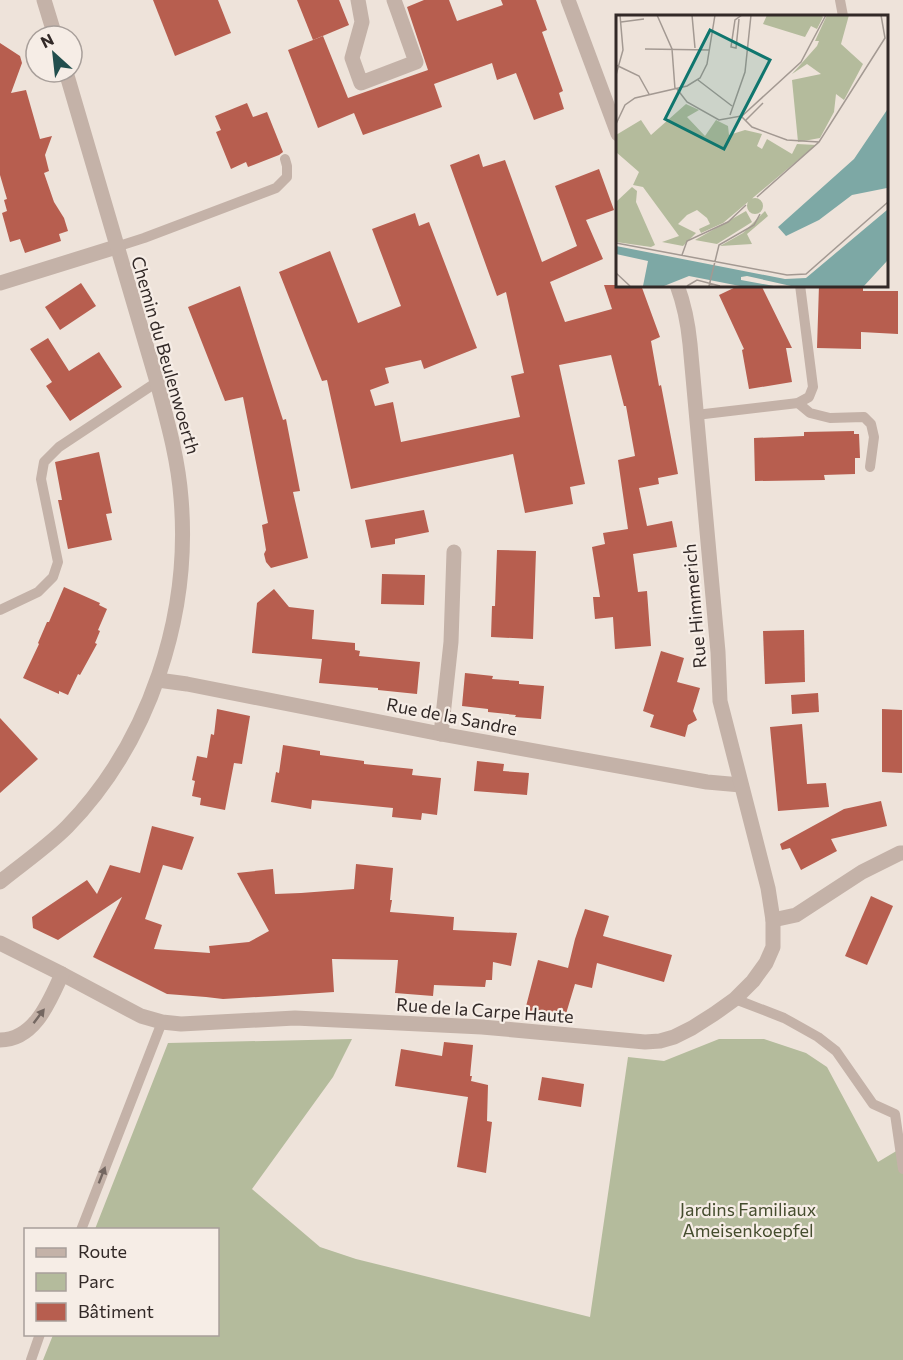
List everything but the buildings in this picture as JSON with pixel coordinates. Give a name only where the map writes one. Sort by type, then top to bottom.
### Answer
[{"type":"street","points":[[44,0],[51,24]]},
{"type":"street","points":[[358,0],[362,22],[352,58],[361,82],[416,62],[394,0]]},
{"type":"street","points":[[568,0],[616,129]]},
{"type":"street","name":"Chemin du Beulenwoerth","points":[[0,882],[66,828],[94,796],[115,766],[140,722],[158,680],[169,641],[181,566],[183,537],[177,462],[157,382],[69,84]]},
{"type":"street","points":[[1,279],[116,247]]},
{"type":"street","name":"Rue Himmerich","points":[[677,286],[688,321],[718,652],[720,701],[768,888],[773,920]]},
{"type":"street","points":[[441,734],[451,642],[454,552]]},
{"type":"street","name":"Rue de la Sandre","points":[[158,680],[441,734],[708,782],[741,785]]},
{"type":"street","points":[[773,920],[796,915],[862,872],[903,853]]},
{"type":"street","name":"Rue de la Carpe Haute","points":[[0,943],[141,1016],[162,1022],[181,1024],[294,1017],[482,1027],[645,1042],[674,1037],[692,1028],[735,999],[753,981],[766,963],[773,947],[773,920]]},
{"type":"street","points":[[0,1040],[21,1034],[37,1021],[50,1001],[62,974]]},
{"type":"lane","points":[[840,0],[843,15]]},
{"type":"lane","points":[[116,247],[276,188],[286,177],[285,159]]},
{"type":"lane","points":[[696,415],[798,403],[809,397],[813,387],[800,286]]},
{"type":"lane","points":[[0,610],[38,592],[53,577],[58,562],[41,479],[44,462],[59,447],[157,382]]},
{"type":"lane","points":[[798,403],[810,413],[830,418],[864,417],[872,424],[874,436],[870,467]]},
{"type":"lane","points":[[735,999],[784,1018],[818,1037],[836,1051],[873,1104],[895,1114],[903,1169]]},
{"type":"lane","points":[[82,1228],[162,1022]]},
{"type":"lane","points":[[31,1360],[40,1336]]},
{"type":"green space","name":"Jardins Familiaux Ameisenkoepfel","points":[[352,1039],[333,1077],[252,1189],[320,1247],[356,1259],[590,1317],[628,1057],[664,1061],[719,1039],[764,1039],[806,1053],[827,1067],[878,1162],[903,1147],[903,1360],[43,1360],[53,1336],[219,1336],[219,1228],[95,1228],[168,1043]]}]
